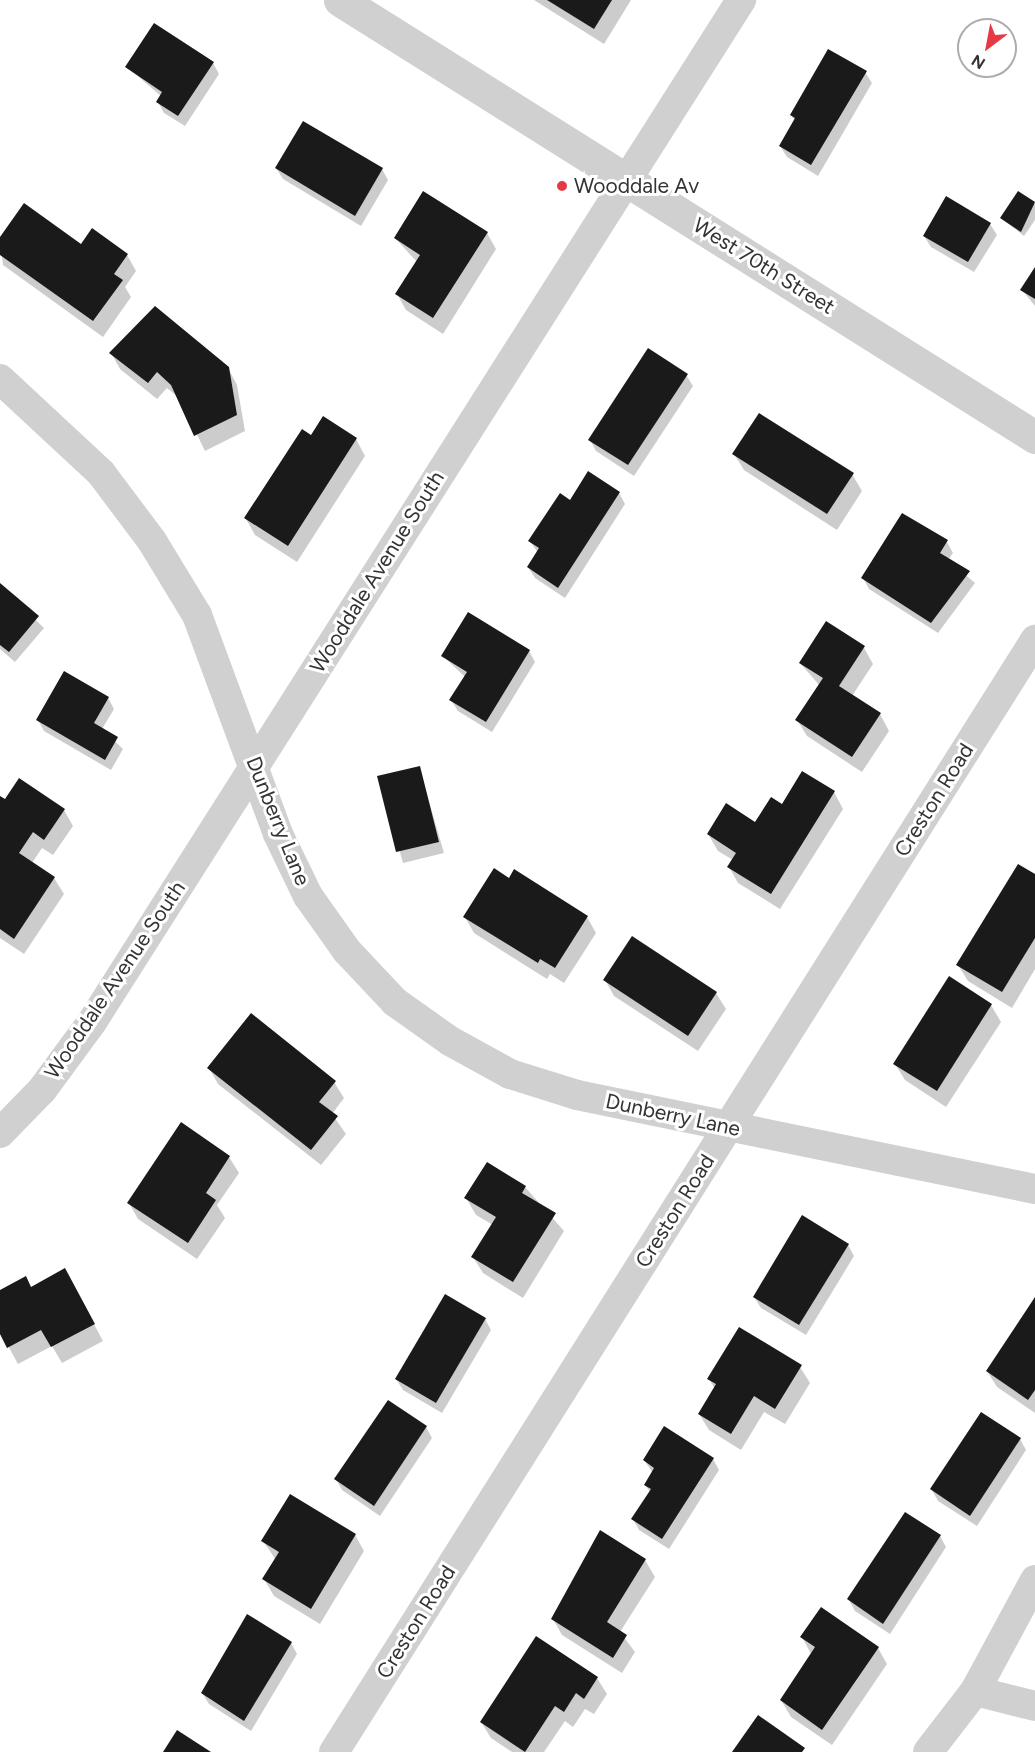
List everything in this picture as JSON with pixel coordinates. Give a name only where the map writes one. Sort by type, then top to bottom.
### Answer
[{"type":"street","name":"West 70th Street","points":[[340,0],[1035,437]]},
{"type":"street","name":"Wooddale Avenue South","points":[[0,1133],[42,1090],[92,1022],[741,0]]},
{"type":"street","name":"Dunberry Lane","points":[[0,379],[101,472],[152,541],[197,615],[255,765],[278,834],[308,896],[347,951],[395,1002],[450,1041],[510,1074],[577,1095],[1035,1189]]},
{"type":"street","name":"Creston Road","points":[[334,1752],[1035,639]]},
{"type":"street","points":[[928,1752],[975,1691],[1035,1580]]},
{"type":"street","points":[[975,1691],[1035,1706]]},
{"type":"building","points":[[547,0],[612,0],[594,29]]},
{"type":"building","points":[[154,23],[214,62],[178,116],[156,102],[162,92],[125,67]]},
{"type":"building","points":[[828,49],[867,71],[811,165],[779,146],[795,118],[790,115]]},
{"type":"building","points":[[303,121],[383,168],[355,216],[275,168]]},
{"type":"building","points":[[423,191],[488,232],[433,318],[395,294],[420,255],[394,238]]},
{"type":"building","points":[[1018,191],[1035,202],[1021,232],[1000,218]]},
{"type":"building","points":[[946,196],[991,223],[968,262],[923,236]]},
{"type":"building","points":[[24,203],[81,244],[92,228],[128,254],[114,274],[123,280],[93,321],[0,255],[0,237]]},
{"type":"building","points":[[1035,267],[1035,299],[1020,290]]},
{"type":"building","points":[[155,306],[229,367],[237,415],[194,436],[171,385],[157,372],[148,383],[109,353]]},
{"type":"building","points":[[648,348],[688,374],[628,465],[588,440]]},
{"type":"building","points":[[759,413],[854,473],[827,514],[732,454]]},
{"type":"building","points":[[323,416],[357,438],[288,546],[244,518],[302,429],[311,435]]},
{"type":"building","points":[[588,471],[620,492],[558,588],[527,567],[539,548],[528,541],[560,493],[570,500]]},
{"type":"building","points":[[902,513],[948,540],[940,553],[970,571],[931,623],[861,578]]},
{"type":"building","points":[[0,583],[39,616],[9,652],[0,645]]},
{"type":"building","points":[[468,612],[530,650],[486,722],[449,700],[467,672],[441,656]]},
{"type":"building","points":[[826,621],[865,646],[839,686],[881,713],[852,757],[795,720],[823,678],[799,663]]},
{"type":"building","points":[[64,671],[109,697],[94,723],[118,737],[105,760],[36,720]]},
{"type":"building","points":[[420,766],[439,842],[396,852],[377,776]]},
{"type":"building","points":[[802,771],[835,791],[771,894],[727,867],[736,853],[707,834],[726,803],[755,822],[771,797],[782,804]]},
{"type":"building","points":[[19,778],[65,809],[44,840],[33,832],[19,853],[55,877],[14,939],[0,929],[0,796],[5,799]]},
{"type":"building","points":[[1018,864],[1035,874],[1035,938],[1002,992],[956,965]]},
{"type":"building","points":[[494,868],[509,878],[514,869],[588,916],[555,968],[540,959],[538,963],[463,917]]},
{"type":"building","points":[[632,936],[717,992],[688,1036],[603,980]]},
{"type":"building","points":[[949,976],[992,1004],[937,1091],[893,1064]]},
{"type":"building","points":[[251,1013],[336,1081],[319,1102],[338,1116],[311,1150],[207,1068]]},
{"type":"building","points":[[181,1122],[230,1156],[206,1193],[216,1200],[188,1243],[127,1203]]},
{"type":"building","points":[[487,1162],[526,1186],[522,1193],[556,1213],[513,1282],[471,1257],[496,1217],[464,1198]]},
{"type":"building","points":[[802,1215],[849,1244],[799,1325],[753,1297]]},
{"type":"building","points":[[65,1268],[95,1324],[51,1347],[41,1330],[7,1348],[0,1334],[0,1290],[26,1276],[31,1287]]},
{"type":"building","points":[[445,1294],[486,1318],[436,1403],[395,1379]]},
{"type":"building","points":[[1035,1297],[1035,1390],[1028,1400],[986,1371]]},
{"type":"building","points":[[739,1327],[802,1365],[775,1409],[754,1396],[731,1434],[698,1414],[716,1384],[707,1379]]},
{"type":"building","points":[[388,1400],[427,1426],[374,1506],[334,1479]]},
{"type":"building","points":[[981,1412],[1021,1438],[970,1516],[930,1489]]},
{"type":"building","points":[[664,1426],[714,1458],[662,1539],[631,1519],[651,1489],[644,1485],[654,1468],[643,1460]]},
{"type":"building","points":[[290,1494],[356,1534],[311,1609],[262,1579],[279,1552],[261,1541]]},
{"type":"building","points":[[905,1512],[941,1535],[883,1624],[847,1599]]},
{"type":"building","points":[[600,1530],[646,1559],[607,1622],[627,1635],[613,1658],[551,1619]]},
{"type":"building","points":[[821,1607],[879,1647],[822,1730],[780,1700],[815,1647],[800,1637]]},
{"type":"building","points":[[247,1614],[292,1642],[244,1721],[201,1693]]},
{"type":"building","points":[[536,1636],[598,1677],[584,1699],[576,1693],[564,1712],[555,1706],[525,1752],[480,1722]]},
{"type":"building","points":[[758,1715],[805,1748],[802,1752],[732,1752]]},
{"type":"building","points":[[177,1730],[211,1752],[163,1752]]},
{"type":"place","name":"Wooddale Av","points":[[562,186]]}]
